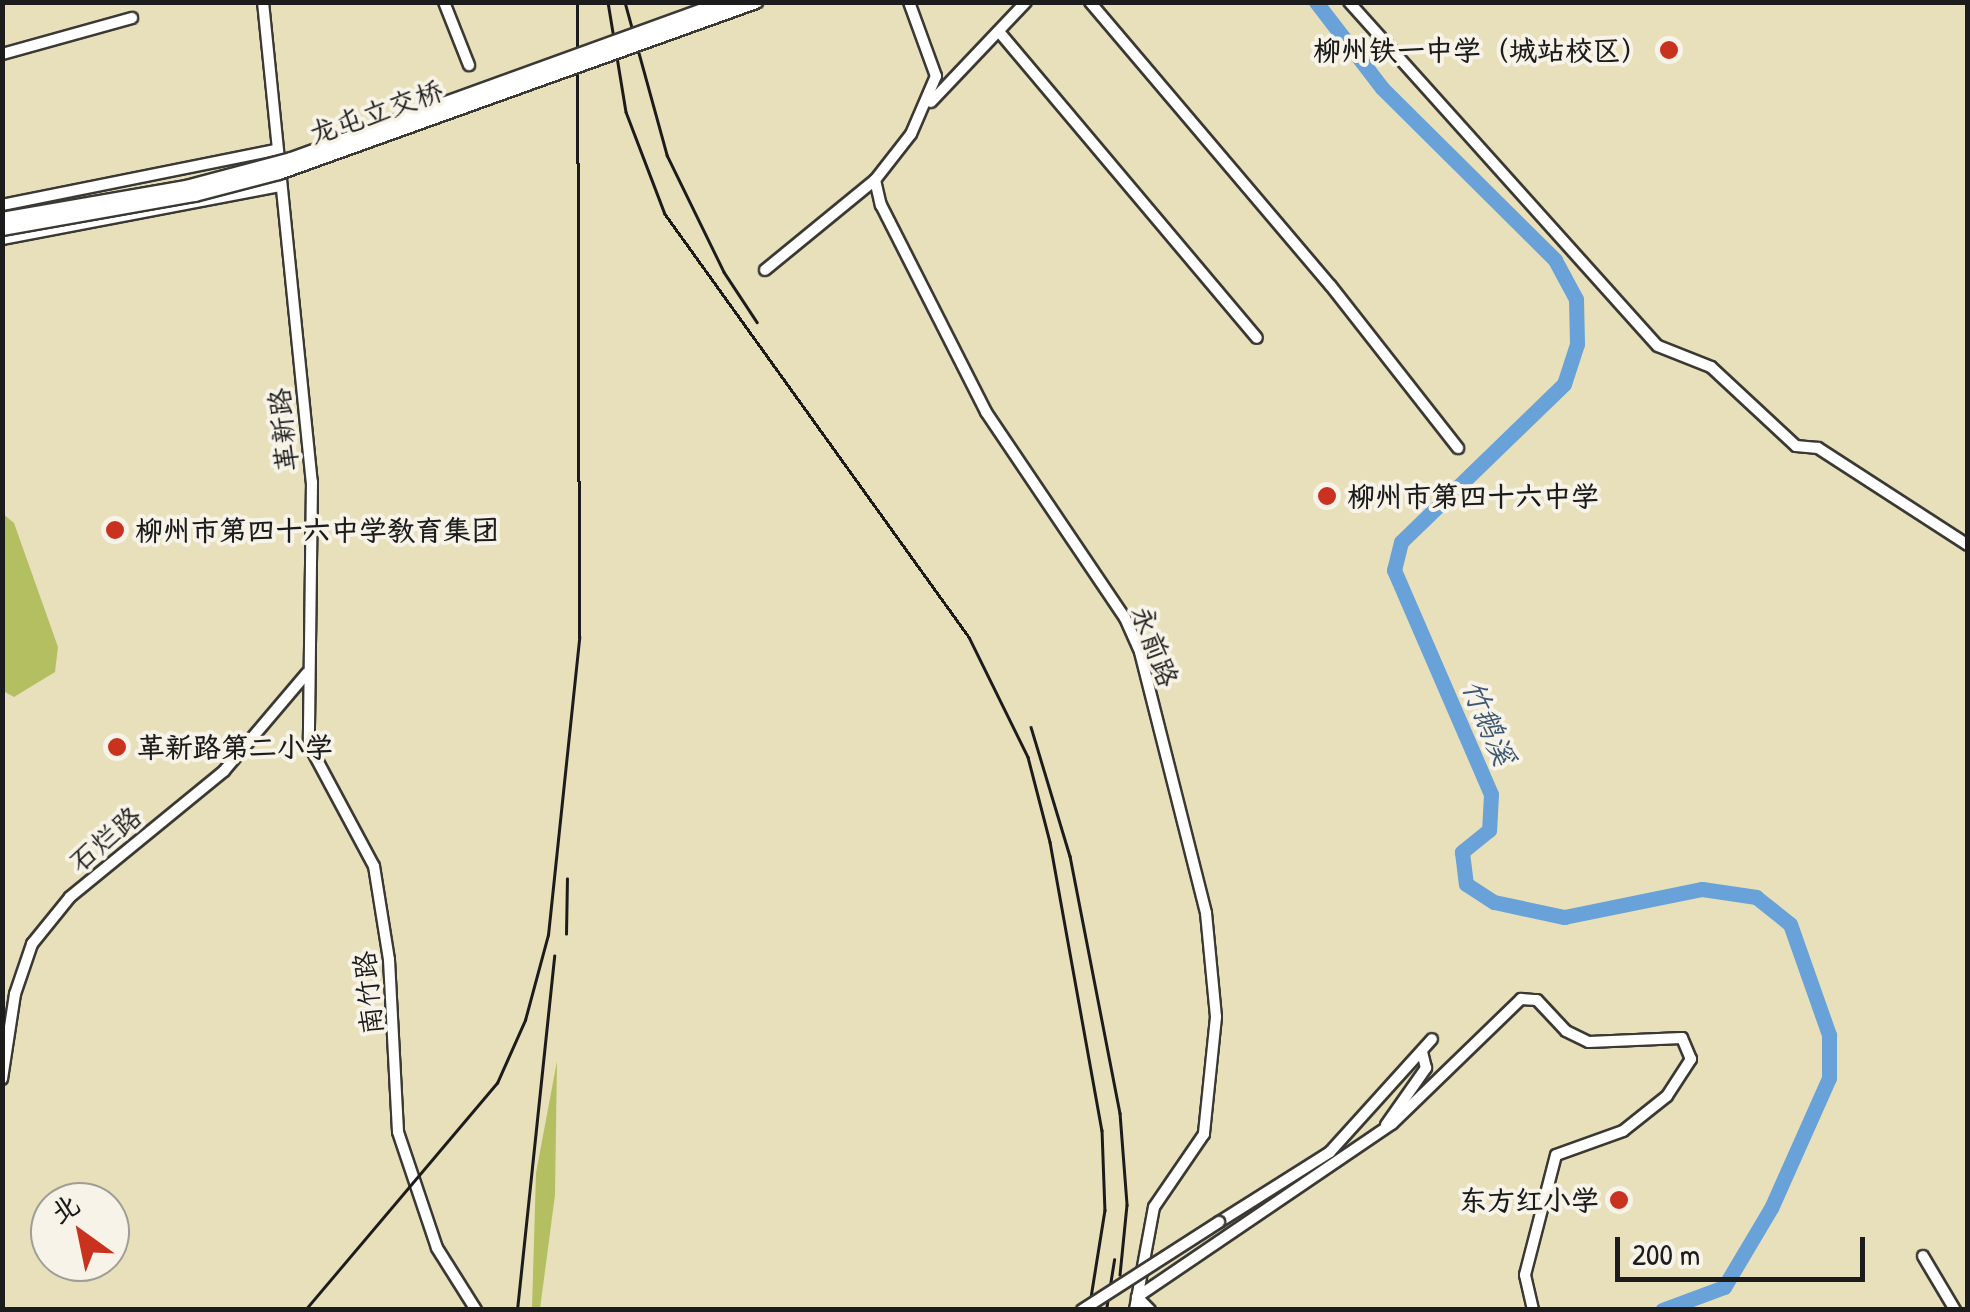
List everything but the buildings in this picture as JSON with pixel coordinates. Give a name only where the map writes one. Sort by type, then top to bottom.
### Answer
[{"type":"main road","name":"龙屯立交桥","points":[[2,218],[186,187],[291,159],[724,2]]},
{"type":"main road","name":"龙屯立交桥","points":[[2,229],[195,195],[279,173],[756,2]]},
{"type":"street","name":"革新路","points":[[263,2],[275,150],[295,271],[312,482],[308,672]]},
{"type":"street","points":[[444,2],[469,65]]},
{"type":"street","points":[[910,2],[936,76],[930,102]]},
{"type":"street","points":[[765,270],[875,180],[930,102],[1001,34],[1026,2]]},
{"type":"street","points":[[1090,2],[1331,286],[1458,448]]},
{"type":"street","points":[[1349,2],[1658,346],[1710,367],[1796,446],[1818,448],[1968,546]]},
{"type":"street","points":[[2,54],[132,18]]},
{"type":"street","points":[[1001,34],[1257,338]]},
{"type":"street","points":[[2,206],[275,150]]},
{"type":"street","name":"永前路","points":[[875,180],[935,320],[978,397],[1125,618],[1140,652],[1206,913],[1216,1016],[1204,1134],[1154,1207],[1135,1310]]},
{"type":"street","points":[[2,240],[281,186]]},
{"type":"street","name":"石烂路","points":[[2,1079],[16,994],[32,944],[70,897],[224,771],[308,672]]},
{"type":"street","name":"南竹路","points":[[308,672],[309,745],[374,866],[390,978],[398,1132],[437,1248],[476,1310]]},
{"type":"street","points":[[1150,1310],[1136,1297],[1380,1134],[1521,1000],[1538,1000],[1566,1030],[1588,1042],[1682,1038],[1690,1046],[1688,1071],[1667,1096],[1623,1131],[1556,1156],[1525,1275],[1533,1310]]},
{"type":"street","points":[[1082,1310],[1330,1152],[1432,1040]]},
{"type":"street","points":[[1380,1134],[1426,1068],[1422,1052]]},
{"type":"street","points":[[1923,1256],[1955,1310]]},
{"type":"green space","points":[[2,513],[14,523],[58,647],[55,672],[14,697],[3,691]]},
{"type":"green space","points":[[557,1061],[555,1195],[540,1309],[532,1309],[536,1173]]},
{"type":"waterway","name":"竹鹅溪","points":[[1316,2],[1382,88],[1555,260],[1576,299],[1577,344],[1564,384],[1401,542],[1394,570],[1491,794],[1489,830],[1462,852],[1466,884],[1494,902],[1564,917],[1702,889],[1756,897],[1790,924],[1829,1035],[1829,1078],[1771,1208],[1724,1287],[1662,1310]]},
{"type":"railway","points":[[305,1310],[497,1083],[525,1020],[548,935],[579,638],[577,2]]},
{"type":"railway","points":[[608,2],[626,112],[665,214],[969,637],[1028,757],[1050,842],[1102,1130],[1105,1210],[1089,1310]]},
{"type":"railway","points":[[625,2],[667,155],[724,272],[757,322]]},
{"type":"railway","points":[[1031,727],[1070,856],[1120,1113],[1127,1205],[1120,1275]]},
{"type":"railway","points":[[566,934],[567,879]]},
{"type":"railway","points":[[517,1310],[554,956]]},
{"type":"railway","points":[[1106,1310],[1114,1260]]},
{"type":"place","name":"柳州铁一中学（城站校区）","points":[[1669,50]]},
{"type":"place","name":"柳州市第四十六中学","points":[[1327,496]]},
{"type":"place","name":"柳州市第四十六中学教育集团","points":[[115,530]]},
{"type":"place","name":"革新路第二小学","points":[[117,747]]},
{"type":"place","name":"东方红小学","points":[[1619,1200]]}]
